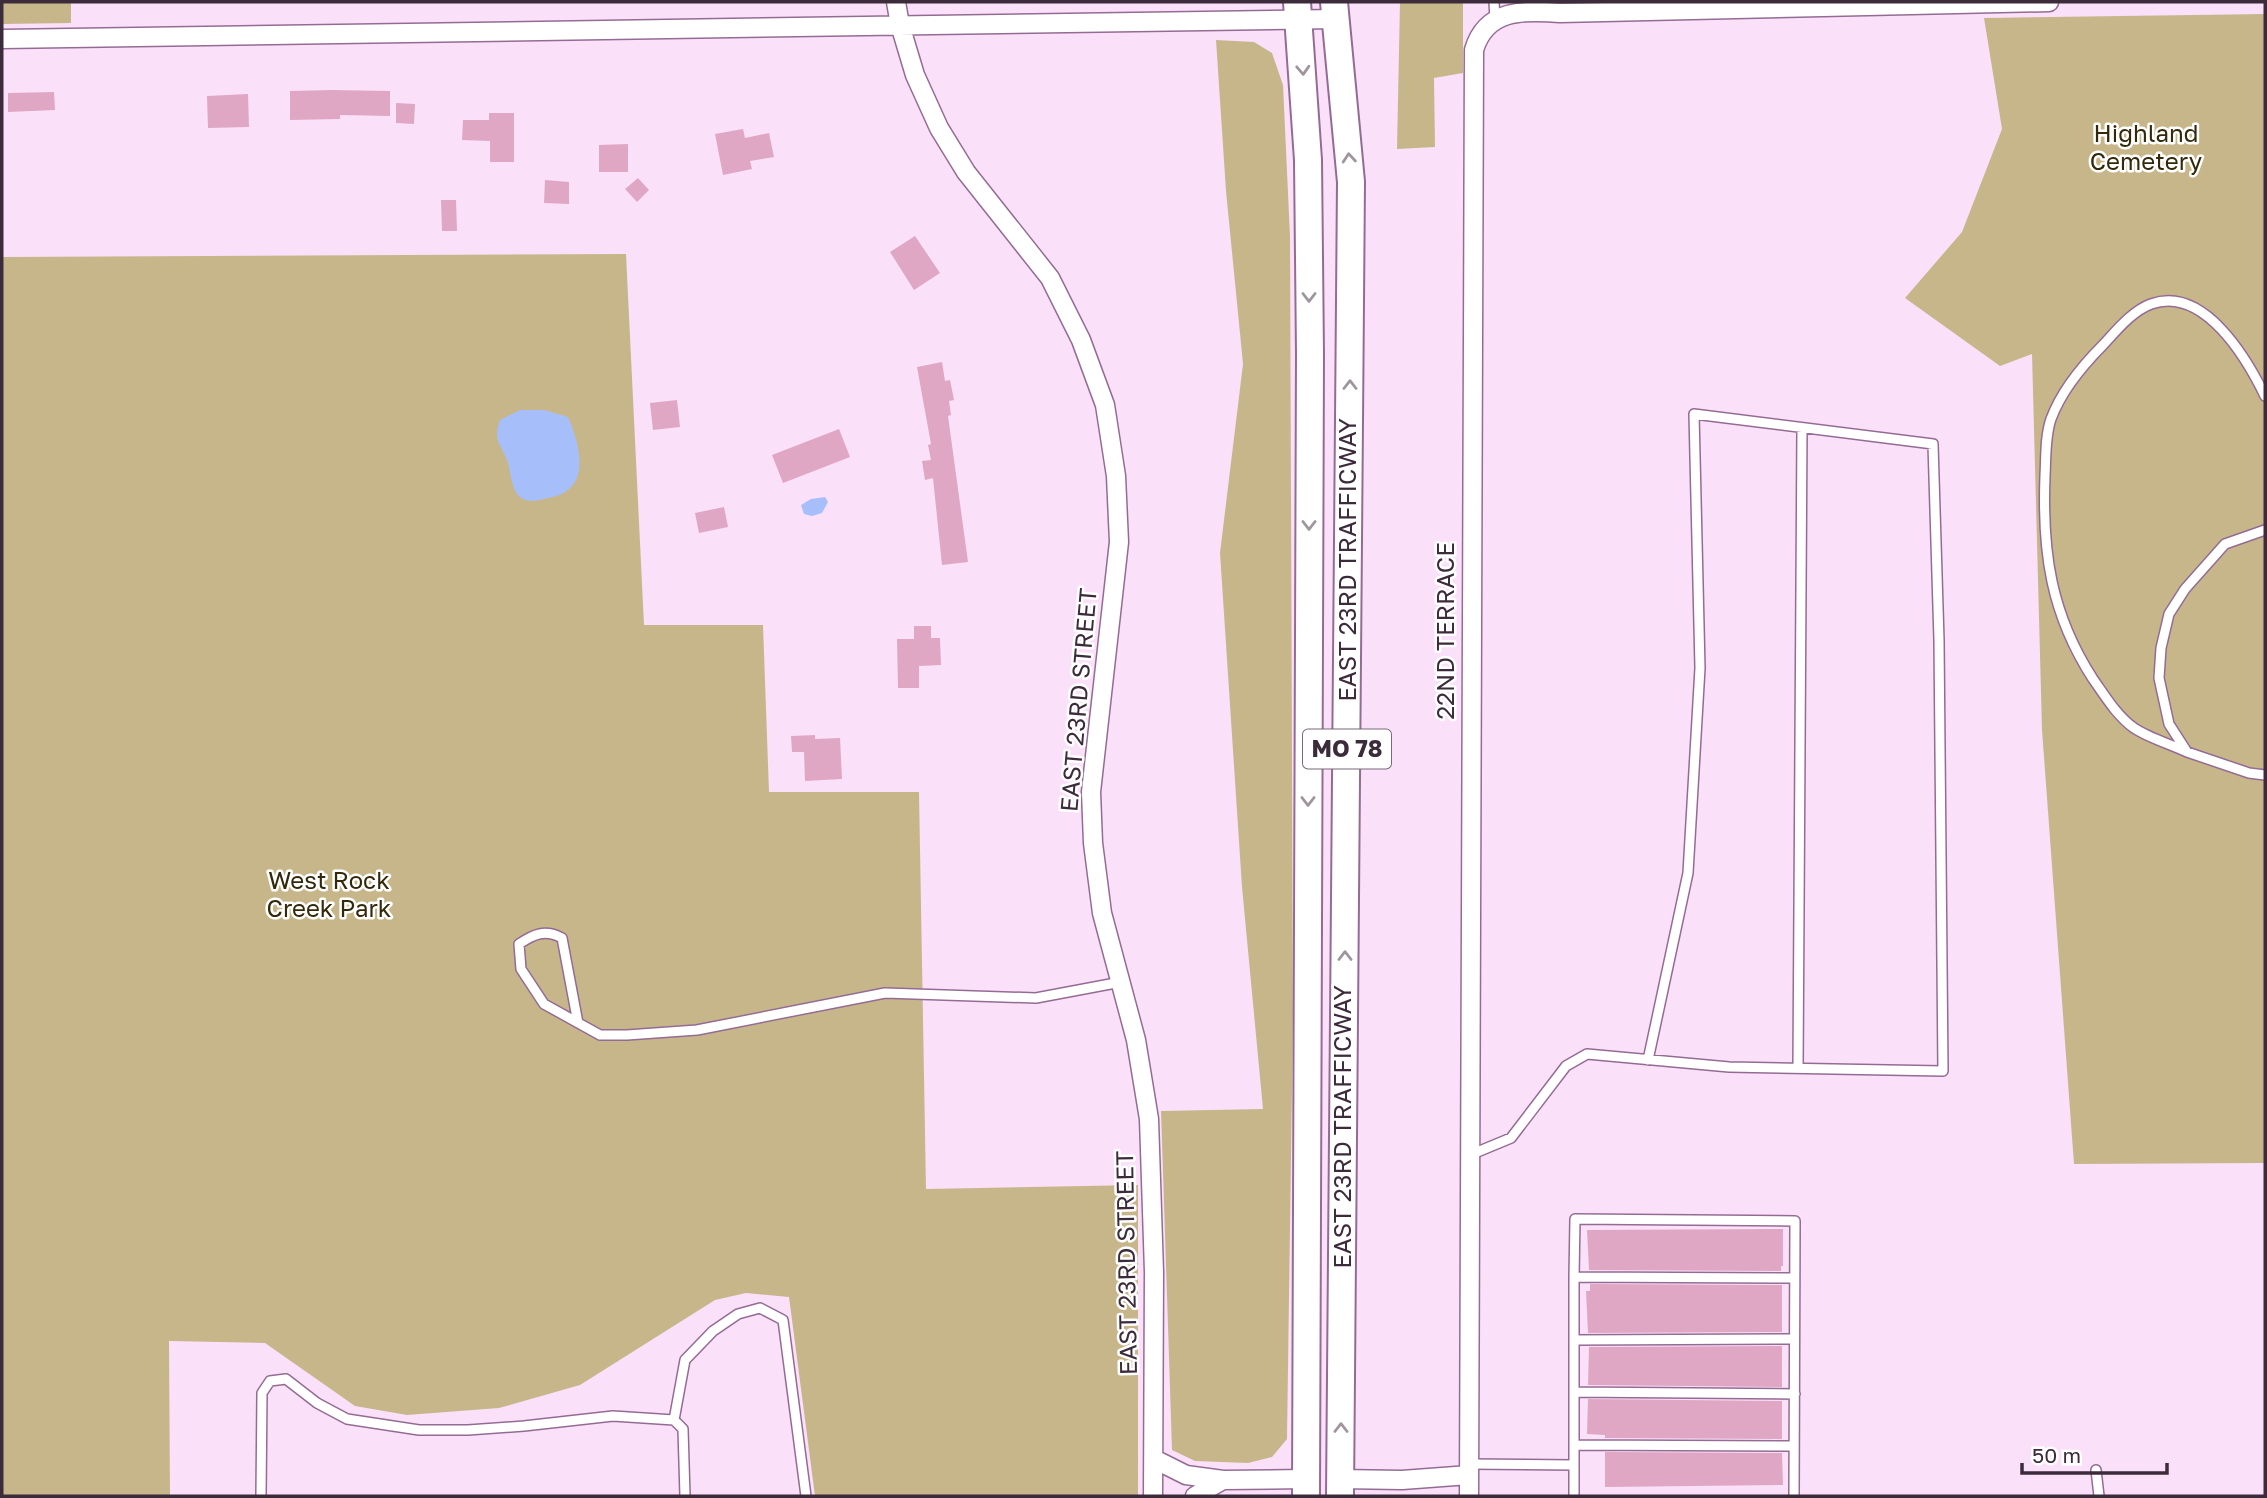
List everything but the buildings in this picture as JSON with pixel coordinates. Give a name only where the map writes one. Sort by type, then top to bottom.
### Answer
[{"type":"main road","name":"EAST 23RD TRAFFICWAY","points":[[1335,10],[1351,182],[1340,1488]]},
{"type":"main road","name":"EAST 23RD TRAFFICWAY","points":[[1299,11],[1308,160],[1310,354],[1306,1488]]},
{"type":"street","name":"EAST 23RD STREET","points":[[896,2],[915,75],[940,128],[966,172],[1050,278],[1081,340],[1105,405],[1115,476],[1119,542],[1091,792],[1093,843],[1102,913],[1136,1040],[1149,1119],[1154,1272],[1153,1496]]},
{"type":"street","name":"22ND TERRACE","points":[[1469,1496],[1474,51],[1478,35],[1495,10],[1572,12],[2049,2]]},
{"type":"street","points":[[2,39],[900,25],[1335,10]]},
{"type":"street","points":[[1153,1459],[1186,1475],[1306,1488]]},
{"type":"street","points":[[1340,1488],[1469,1470]]},
{"type":"street","points":[[1195,1496],[1223,1480]]},
{"type":"lane","points":[[2265,397],[2245,359],[2210,319],[2192,306],[2174,302],[2152,304],[2120,327],[2097,351],[2050,420],[2043,513],[2054,597],[2068,636],[2109,703],[2134,728],[2187,752],[2249,773],[2265,775]]},
{"type":"lane","points":[[1470,1155],[1511,1138],[1566,1066],[1587,1054],[1648,1060],[1729,1067],[1942,1071],[1939,640],[1933,444],[1694,414],[1700,668],[1688,873],[1648,1060]]},
{"type":"lane","points":[[1798,1068],[1802,428]]},
{"type":"lane","points":[[2187,752],[2169,724],[2159,678],[2161,648],[2169,614],[2185,589],[2225,544],[2265,530]]},
{"type":"lane","points":[[578,1023],[562,938],[551,932],[531,936],[519,944],[521,969],[544,1004],[578,1023],[600,1035],[697,1030],[885,993],[1036,998],[1121,982]]},
{"type":"lane","points":[[1574,1496],[1576,1219],[1794,1221],[1794,1496]]},
{"type":"lane","points":[[1574,1277],[1794,1278]]},
{"type":"lane","points":[[674,1420],[685,1360],[713,1331],[738,1314],[760,1308],[783,1321],[806,1496]]},
{"type":"lane","points":[[1574,1340],[1794,1339]]},
{"type":"lane","points":[[261,1496],[262,1393],[271,1381],[286,1379],[317,1403],[346,1419],[419,1430],[524,1426],[613,1416],[674,1420],[683,1429],[685,1496]]},
{"type":"lane","points":[[1574,1392],[1795,1394]]},
{"type":"lane","points":[[1574,1445],[1794,1447]]},
{"type":"lane","points":[[1469,1470],[1574,1465]]},
{"type":"lane","points":[[2096,1470],[2099,1496]]},
{"type":"green space","points":[[2,2],[71,2],[71,23],[2,24]]},
{"type":"green space","points":[[1400,2],[1463,2],[1463,73],[1434,78],[1435,147],[1397,149]]},
{"type":"green space","name":"Highland Cemetery","points":[[2265,14],[2265,1163],[2074,1164],[2042,730],[2032,354],[2000,366],[1905,298],[1962,232],[2002,129],[1984,18]]},
{"type":"green space","points":[[1216,40],[1254,42],[1272,53],[1283,85],[1290,236],[1293,1016],[1287,1439],[1272,1457],[1248,1463],[1195,1461],[1172,1450],[1161,1111],[1263,1109],[1242,887],[1220,553],[1243,364],[1226,191]]},
{"type":"green space","name":"West Rock Creek Park","points":[[626,254],[644,625],[763,625],[769,792],[919,792],[926,1189],[1138,1185],[1138,1496],[815,1496],[789,1297],[746,1293],[715,1300],[580,1385],[499,1408],[407,1415],[355,1406],[265,1343],[169,1341],[170,1496],[2,1496],[2,257]]},
{"type":"water","points":[[520,410],[544,410],[568,417],[578,446],[579,467],[573,485],[563,493],[531,501],[524,500],[516,493],[497,432],[500,420]]},
{"type":"water","points":[[825,497],[828,502],[822,513],[812,516],[804,514],[801,505],[811,499]]}]
